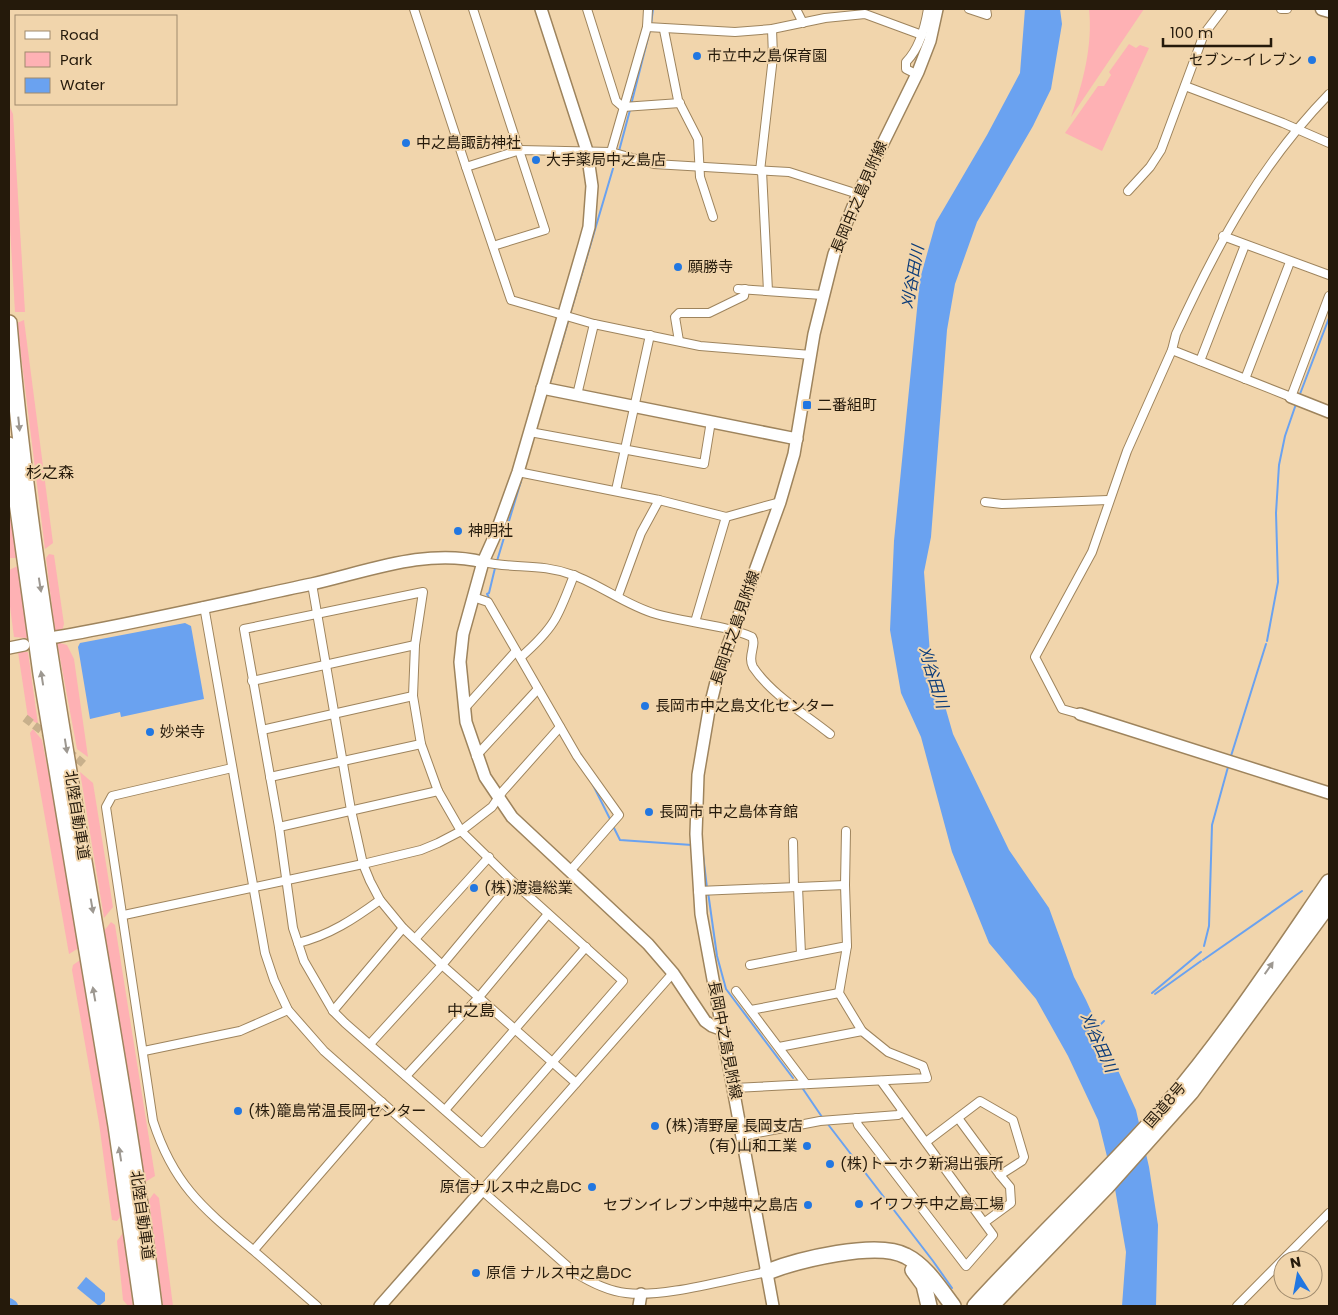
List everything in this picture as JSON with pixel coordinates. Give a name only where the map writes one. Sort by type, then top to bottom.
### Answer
[{"type":"highway","name":"北陸自動車道","points":[[9,323],[36,564],[128,1123],[154,1306]]},
{"type":"highway","name":"北陸自動車道","points":[[9,445],[39,656],[116,1126],[142,1306]]},
{"type":"highway","name":"国道8号","points":[[1168,1111],[1329,882]]},
{"type":"highway","name":"国道8号","points":[[991,1306],[1057,1229],[1229,1044],[1329,904]]},
{"type":"highway","name":"国道8号","points":[[975,1306],[1057,1229]]},
{"type":"highway","points":[[767,1272],[788,1263],[862,1251],[887,1249],[913,1260],[954,1304]]},
{"type":"highway","points":[[767,1272],[867,1255],[885,1255],[905,1263],[914,1270],[924,1285],[930,1306]]},
{"type":"main road","points":[[1322,9],[1329,11]]},
{"type":"street","points":[[414,9],[511,300],[594,324],[700,346],[811,355]]},
{"type":"street","points":[[474,9],[545,230],[493,246]]},
{"type":"street","points":[[541,9],[587,151],[592,186],[588,227],[518,472],[496,534],[483,562],[473,597],[461,645],[461,680],[464,709],[476,756],[485,777],[499,800],[526,831],[648,944],[673,973],[705,1021],[723,1030]]},
{"type":"street","points":[[587,9],[616,100],[623,107],[680,104]]},
{"type":"street","points":[[611,152],[647,27],[648,9]]},
{"type":"street","points":[[796,9],[803,23]]},
{"type":"street","points":[[916,74],[906,69],[906,62],[914,55],[922,34],[928,9]]},
{"type":"street","name":"長岡中之島見附線","points":[[773,1306],[698,891],[696,834],[698,775],[713,692],[733,629],[780,502],[798,439],[822,295],[834,254],[858,194],[930,41],[937,9]]},
{"type":"street","points":[[970,9],[986,15],[986,9]]},
{"type":"street","points":[[1128,191],[1150,167],[1161,150],[1204,34],[1223,9]]},
{"type":"street","points":[[1281,9],[1287,9]]},
{"type":"street","points":[[647,27],[664,30],[735,32],[772,29],[864,12],[922,34]]},
{"type":"street","points":[[768,291],[761,171],[773,57],[772,29]]},
{"type":"street","points":[[664,30],[671,72],[680,104],[698,139],[700,177],[713,217]]},
{"type":"street","points":[[1184,86],[1329,143]]},
{"type":"street","points":[[1329,94],[1296,129],[1271,161],[1223,236],[1176,334],[1172,350],[1127,451],[1108,500],[1105,518],[1092,552],[1035,657],[1062,709],[1329,793]]},
{"type":"street","points":[[466,167],[520,150],[611,152],[654,164],[699,165],[789,172],[858,194]]},
{"type":"street","points":[[1223,236],[1329,275]]},
{"type":"street","points":[[1200,361],[1245,245]]},
{"type":"street","points":[[1245,379],[1290,262]]},
{"type":"street","points":[[679,341],[675,317],[679,313],[709,313],[744,296],[742,289],[822,295]]},
{"type":"street","points":[[1291,397],[1329,296]]},
{"type":"street","points":[[577,395],[594,324]]},
{"type":"street","points":[[616,490],[650,335]]},
{"type":"street","points":[[1172,350],[1329,412]]},
{"type":"street","points":[[542,388],[798,439]]},
{"type":"street","points":[[530,432],[624,451],[704,464],[711,421]]},
{"type":"street","points":[[518,472],[616,490],[726,517],[780,502]]},
{"type":"street","points":[[618,596],[641,533],[659,500]]},
{"type":"street","points":[[985,502],[1002,504],[1108,500]]},
{"type":"street","points":[[695,622],[726,517]]},
{"type":"street","points":[[56,637],[312,584],[414,560],[451,557],[500,566],[540,566],[574,575],[655,614],[733,629],[754,640],[750,660],[766,682],[830,734]]},
{"type":"street","points":[[464,709],[518,654],[546,634],[559,615],[574,575]]},
{"type":"street","points":[[312,584],[351,810],[363,864],[380,900],[403,928],[442,965],[576,1083]]},
{"type":"street","points":[[423,592],[415,645],[413,696],[421,744],[438,791],[461,831],[512,881],[623,981],[482,1143],[333,1010],[304,961],[292,928],[279,826],[244,629],[317,615],[423,592]]},
{"type":"street","points":[[473,597],[488,602],[577,756],[619,815],[570,871]]},
{"type":"street","points":[[204,606],[265,953],[274,980],[288,1010],[324,1052],[580,1276],[611,1290],[640,1294],[767,1272]]},
{"type":"street","points":[[9,648],[24,645]]},
{"type":"street","points":[[252,681],[415,645]]},
{"type":"street","points":[[476,756],[538,689]]},
{"type":"street","points":[[262,730],[413,696]]},
{"type":"street","points":[[124,915],[421,850],[461,831],[499,800],[503,791],[560,727]]},
{"type":"street","points":[[270,777],[421,744]]},
{"type":"street","points":[[232,768],[112,796],[106,807],[124,915],[153,1121],[172,1167],[206,1211],[254,1250],[317,1306]]},
{"type":"street","points":[[279,826],[438,791]]},
{"type":"street","points":[[734,1088],[927,1078],[923,1066],[888,1052],[862,1031],[839,993],[847,946],[846,831]]},
{"type":"street","points":[[793,842],[802,954]]},
{"type":"street","points":[[415,939],[489,857]]},
{"type":"street","points":[[370,1044],[442,965],[512,881]]},
{"type":"street","points":[[698,891],[845,885]]},
{"type":"street","points":[[298,943],[322,937],[353,920],[380,900]]},
{"type":"street","points":[[406,1076],[479,997],[548,914]]},
{"type":"street","points":[[333,1010],[403,928]]},
{"type":"street","points":[[750,965],[847,946]]},
{"type":"street","points":[[444,1110],[586,948]]},
{"type":"street","points":[[380,1306],[673,973]]},
{"type":"street","points":[[736,991],[806,1084]]},
{"type":"street","points":[[751,1010],[839,993]]},
{"type":"street","points":[[144,1051],[240,1031],[288,1010]]},
{"type":"street","points":[[779,1047],[862,1031]]},
{"type":"street","points":[[856,1118],[858,1125],[966,1266],[993,1235],[880,1081]]},
{"type":"street","points":[[926,1142],[980,1101],[1013,1120],[1024,1157],[1022,1161],[1000,1175]]},
{"type":"street","points":[[254,1250],[382,1102]]},
{"type":"street","points":[[742,1136],[820,1121],[898,1115],[902,1112]]},
{"type":"street","points":[[958,1118],[1010,1187],[1011,1203],[985,1222]]},
{"type":"street","points":[[1237,1306],[1329,1213]]},
{"type":"street","points":[[639,1306],[640,1294]]},
{"type":"green space","points":[[1089,9],[1144,9],[1071,117],[1086,64],[1090,36]]},
{"type":"green space","points":[[1129,44],[1136,48],[1140,45],[1149,48],[1102,151],[1065,133],[1098,86],[1104,86],[1111,75],[1109,72]]},
{"type":"green space","points":[[9,106],[13,114],[25,312],[15,312],[9,211]]},
{"type":"green space","points":[[24,320],[53,543],[45,549],[17,323]]},
{"type":"green space","points":[[9,480],[19,558],[9,558]]},
{"type":"green space","points":[[49,554],[54,555],[64,624],[62,631],[55,631],[46,558]]},
{"type":"green space","points":[[20,565],[30,636],[26,638],[14,637],[9,599],[9,570]]},
{"type":"green space","points":[[57,642],[67,645],[74,659],[88,757],[77,749]]},
{"type":"green space","points":[[18,652],[28,652],[38,724],[28,718]]},
{"type":"green space","points":[[33,729],[42,740],[82,946],[69,954],[30,733]]},
{"type":"green space","points":[[80,772],[93,783],[113,907],[104,918]]},
{"type":"green space","points":[[111,922],[115,925],[155,1176],[145,1182],[104,931]]},
{"type":"green space","points":[[83,958],[123,1213],[117,1221],[112,1220],[99,1123],[72,970],[73,965]]},
{"type":"green space","points":[[154,1193],[159,1198],[173,1306],[163,1306],[149,1200]]},
{"type":"green space","points":[[123,1233],[133,1306],[128,1306],[123,1300],[117,1241]]},
{"type":"water","name":"刈谷田川","points":[[1025,9],[1060,9],[1062,24],[1051,89],[1033,126],[977,222],[955,284],[947,330],[931,537],[924,572],[930,654],[953,734],[1009,850],[1049,908],[1074,977],[1136,1110],[1149,1167],[1158,1225],[1156,1306],[1122,1306],[1126,1252],[1115,1189],[1098,1120],[1068,1056],[1036,999],[989,943],[952,852],[921,737],[901,693],[890,630],[894,541],[920,279],[936,222],[987,135],[1020,73]]},
{"type":"water","points":[[185,623],[191,626],[204,699],[121,717],[120,712],[90,719],[78,647],[80,643]]},
{"type":"water","points":[[86,1277],[105,1293],[105,1301],[99,1306],[77,1288]]},
{"type":"waterway","points":[[651,25],[653,9]]},
{"type":"waterway","points":[[631,105],[650,30]]},
{"type":"waterway","points":[[619,151],[630,110]]},
{"type":"waterway","points":[[570,314],[617,155]]},
{"type":"waterway","points":[[549,386],[569,318]]},
{"type":"waterway","points":[[1300,394],[1329,318]]},
{"type":"waterway","points":[[1267,641],[1278,582],[1276,513],[1279,465],[1285,436],[1296,404]]},
{"type":"waterway","points":[[497,561],[521,481]]},
{"type":"waterway","points":[[490,600],[487,594],[489,593],[495,568]]},
{"type":"waterway","points":[[1231,756],[1266,644]]},
{"type":"waterway","points":[[1204,946],[1209,926],[1212,825],[1228,767]]},
{"type":"waterway","points":[[591,781],[611,821]]},
{"type":"waterway","points":[[613,826],[620,840],[692,845]]},
{"type":"waterway","points":[[702,846],[707,888]]},
{"type":"waterway","points":[[1203,960],[1302,891]]},
{"type":"waterway","points":[[708,892],[717,956],[726,989],[793,1078]]},
{"type":"waterway","points":[[1152,993],[1201,952]]},
{"type":"waterway","points":[[1155,994],[1201,961]]},
{"type":"waterway","name":"刈谷田川","points":[[1097,1028],[1104,1021]]},
{"type":"waterway","points":[[803,1089],[822,1117]]},
{"type":"waterway","points":[[827,1123],[952,1288]]},
{"type":"tunnel","points":[[25,718],[51,738]]},
{"type":"tunnel","points":[[68,751],[85,765]]},
{"type":"place","name":"市立中之島保育園","points":[[697,56]]},
{"type":"place","name":"セブン-イレブン","points":[[1312,60]]},
{"type":"place","name":"中之島諏訪神社","points":[[406,143]]},
{"type":"place","name":"大手薬局中之島店","points":[[536,160]]},
{"type":"place","name":"願勝寺","points":[[678,267]]},
{"type":"place","name":"二番組町","points":[[807,405]]},
{"type":"place","name":"神明社","points":[[458,531]]},
{"type":"place","name":"長岡市中之島文化センター","points":[[645,706]]},
{"type":"place","name":"妙栄寺","points":[[150,732]]},
{"type":"place","name":"長岡市 中之島体育館","points":[[649,812]]},
{"type":"place","name":"(株)渡邉総業","points":[[474,888]]},
{"type":"place","name":"(株)籠島常温長岡センター","points":[[238,1111]]},
{"type":"place","name":"(株)清野屋 長岡支店","points":[[655,1126]]},
{"type":"place","name":"(有)山和工業","points":[[807,1146]]},
{"type":"place","name":"(株)トーホク新潟出張所","points":[[830,1164]]},
{"type":"place","name":"原信ナルス中之島DC","points":[[592,1187]]},
{"type":"place","name":"イワフチ中之島工場","points":[[859,1204]]},
{"type":"place","name":"セブンイレブン中越中之島店","points":[[808,1205]]},
{"type":"place","name":"原信 ナルス中之島DC","points":[[476,1273]]},
{"type":"district","name":"杉之森","points":[[50,472]]},
{"type":"district","name":"中之島","points":[[471,1010]]}]
